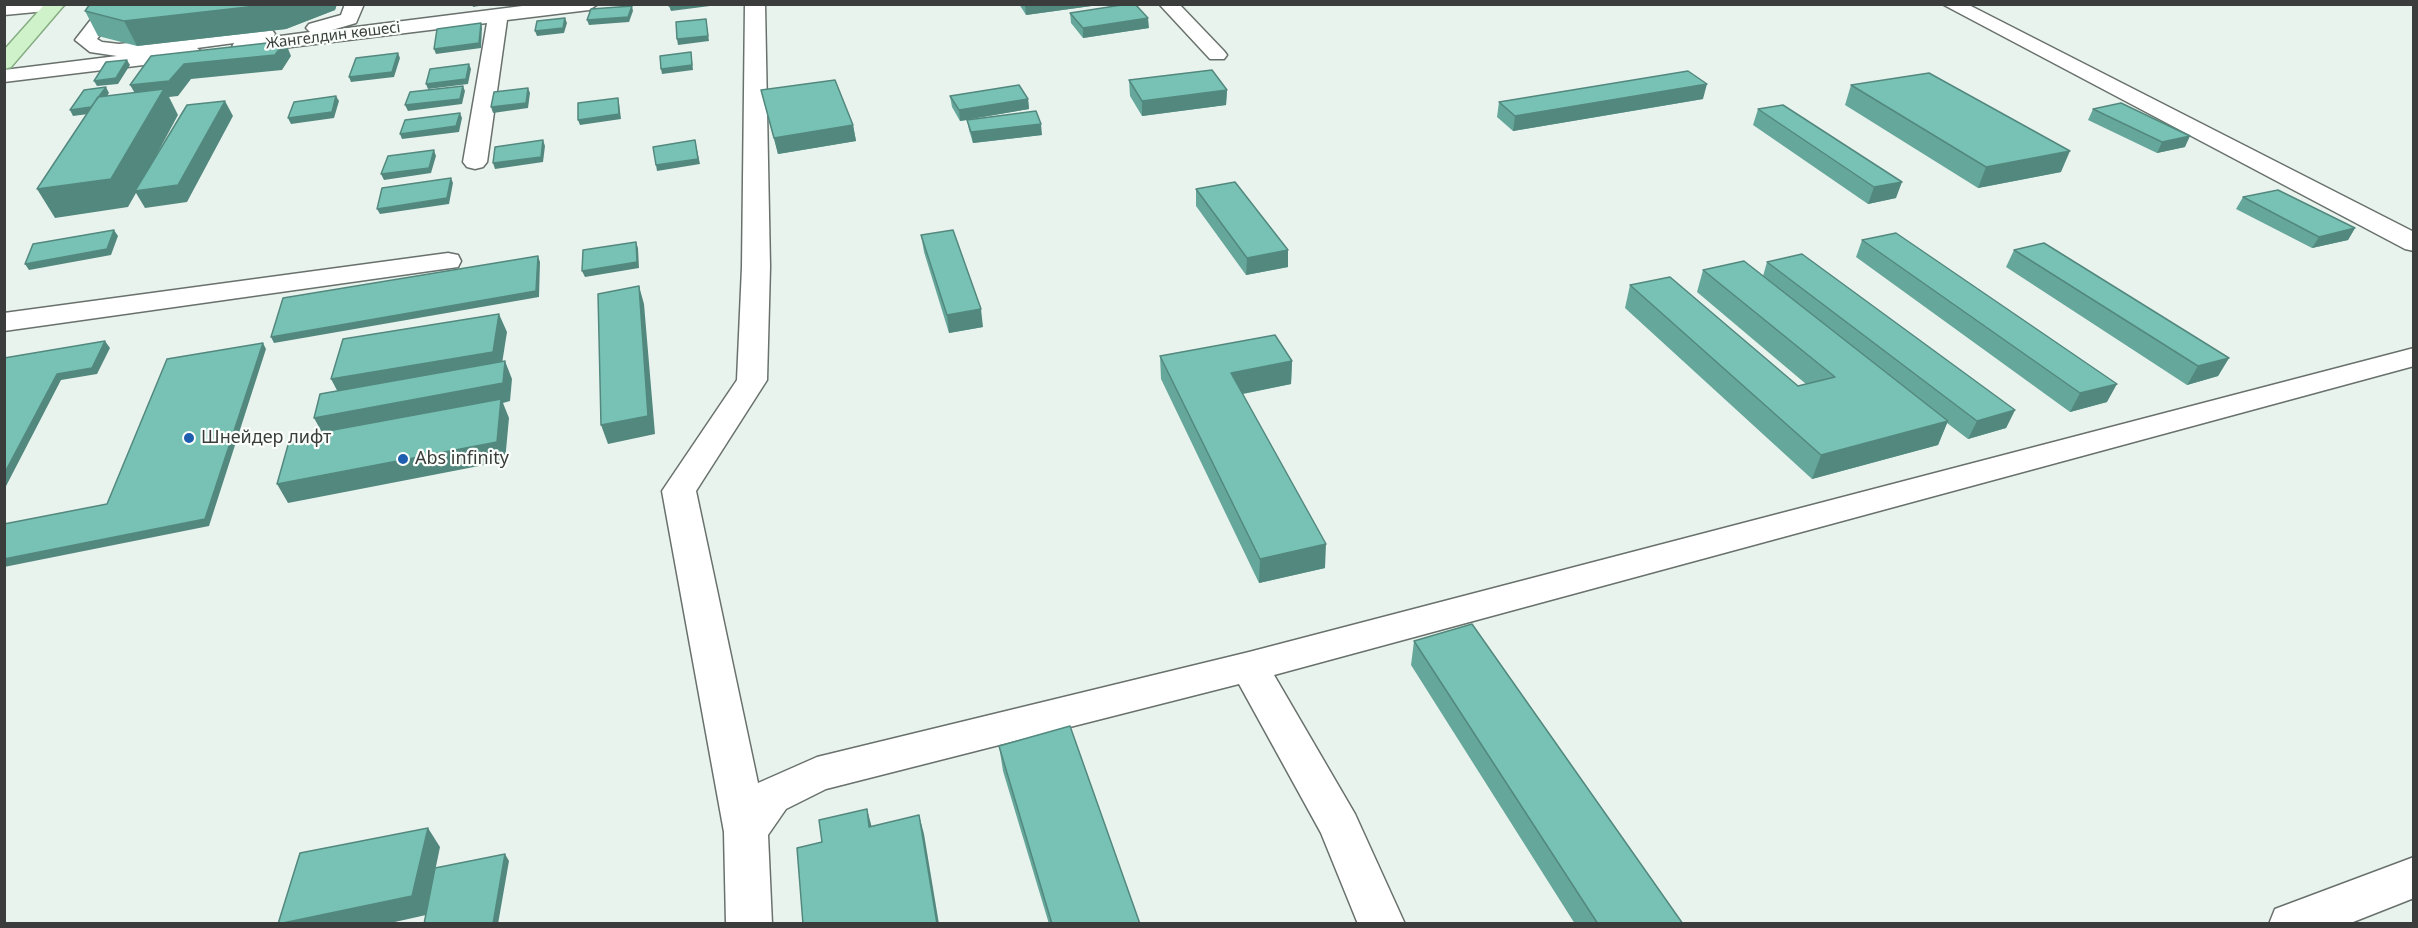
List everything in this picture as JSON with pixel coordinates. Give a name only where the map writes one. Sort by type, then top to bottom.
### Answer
[{"type":"main road","points":[[4,63],[57,4]]},
{"type":"street","points":[[4,9],[57,4]]},
{"type":"street","points":[[114,4],[85,40],[97,48],[119,50],[328,27],[349,19],[355,4]]},
{"type":"street","name":"Жангелдин көшесі","points":[[4,75],[589,4]]},
{"type":"street","points":[[749,924],[746,832],[679,490],[752,380],[756,267],[755,4]]},
{"type":"street","points":[[1168,4],[1217,55]]},
{"type":"street","points":[[1951,4],[2414,243]]},
{"type":"street","points":[[416,5],[453,21]]},
{"type":"street","points":[[475,162],[498,16]]},
{"type":"street","points":[[4,322],[448,261]]},
{"type":"street","points":[[746,832],[771,796],[817,774],[1249,667],[2414,357]]},
{"type":"street","points":[[1249,667],[1340,827],[1382,924]]},
{"type":"street","points":[[2292,924],[2414,877]]},
{"type":"building","points":[[90,4],[274,4],[124,21],[85,11]]},
{"type":"building","points":[[1135,4],[1148,18],[1083,28],[1070,13]]},
{"type":"building","points":[[632,6],[628,17],[587,20],[591,9]]},
{"type":"building","points":[[565,18],[563,28],[535,31],[537,21]]},
{"type":"building","points":[[706,19],[708,36],[677,39],[676,22]]},
{"type":"building","points":[[481,23],[479,43],[434,49],[437,29]]},
{"type":"building","points":[[285,41],[275,55],[184,64],[169,81],[130,85],[151,56]]},
{"type":"building","points":[[691,52],[692,65],[661,69],[660,56]]},
{"type":"building","points":[[398,53],[392,72],[349,77],[356,58]]},
{"type":"building","points":[[127,60],[116,78],[94,81],[106,62]]},
{"type":"building","points":[[469,64],[466,79],[426,84],[430,69]]},
{"type":"building","points":[[1212,70],[1227,90],[1142,101],[1129,80]]},
{"type":"building","points":[[1688,71],[1707,84],[1515,116],[1499,102]]},
{"type":"building","points":[[1929,73],[2070,151],[1986,167],[1851,85]]},
{"type":"building","points":[[835,80],[853,125],[774,138],[761,90]]},
{"type":"building","points":[[1019,85],[1028,99],[959,110],[950,96]]},
{"type":"building","points":[[463,86],[460,99],[405,105],[410,92]]},
{"type":"building","points":[[106,87],[91,107],[70,110],[84,90]]},
{"type":"building","points":[[528,88],[526,103],[491,107],[494,92]]},
{"type":"building","points":[[164,89],[111,179],[37,189],[98,97]]},
{"type":"building","points":[[336,96],[332,112],[288,118],[294,102]]},
{"type":"building","points":[[618,98],[619,114],[578,120],[578,103]]},
{"type":"building","points":[[225,101],[178,185],[135,191],[187,105]]},
{"type":"building","points":[[2121,103],[2190,136],[2162,142],[2093,109]]},
{"type":"building","points":[[1783,105],[1902,182],[1874,187],[1758,109]]},
{"type":"building","points":[[1036,111],[1041,124],[971,132],[967,120]]},
{"type":"building","points":[[460,113],[456,126],[400,134],[405,120]]},
{"type":"building","points":[[543,140],[541,157],[493,163],[495,147]]},
{"type":"building","points":[[695,140],[698,159],[656,165],[653,147]]},
{"type":"building","points":[[434,150],[429,168],[381,174],[388,156]]},
{"type":"building","points":[[451,178],[447,198],[377,209],[382,188]]},
{"type":"building","points":[[1235,182],[1288,250],[1247,258],[1196,189]]},
{"type":"building","points":[[2278,190],[2355,228],[2319,237],[2243,197]]},
{"type":"building","points":[[114,230],[107,249],[25,264],[33,244]]},
{"type":"building","points":[[953,230],[981,309],[947,315],[921,235]]},
{"type":"building","points":[[1896,233],[2117,384],[2080,393],[1862,240]]},
{"type":"building","points":[[636,242],[637,262],[582,271],[583,250]]},
{"type":"building","points":[[2044,243],[2229,358],[2198,366],[2014,250]]},
{"type":"building","points":[[1802,254],[2015,410],[1977,421],[1767,262]]},
{"type":"building","points":[[538,256],[536,291],[271,337],[283,298]]},
{"type":"building","points":[[1744,261],[1948,421],[1821,455],[1630,285],[1670,277],[1798,386],[1835,377],[1703,270]]},
{"type":"building","points":[[639,286],[648,416],[601,425],[598,294]]},
{"type":"building","points":[[499,314],[493,352],[331,379],[343,339]]},
{"type":"building","points":[[1275,335],[1292,361],[1231,373],[1326,544],[1260,559],[1160,356]]},
{"type":"building","points":[[105,341],[92,368],[57,374],[4,474],[4,358]]},
{"type":"building","name":"Шнейдер лифт","points":[[263,343],[205,519],[4,559],[4,524],[107,504],[167,359]]},
{"type":"building","points":[[505,361],[503,383],[314,418],[320,394]]},
{"type":"building","points":[[501,399],[497,442],[277,484],[290,438]]},
{"type":"building","points":[[1472,624],[1683,924],[1598,924],[1414,641]]},
{"type":"building","points":[[1070,726],[1140,924],[1052,924],[999,746]]},
{"type":"building","points":[[867,809],[869,827],[919,815],[937,924],[803,924],[797,848],[822,842],[819,820]]},
{"type":"building","points":[[428,828],[412,896],[278,924],[300,853]]},
{"type":"building","points":[[505,854],[493,924],[424,924],[435,868]]},
{"type":"place","name":"Шнейдер лифт","points":[[189,438]]},
{"type":"place","name":"Abs infinity","points":[[403,459]]}]
